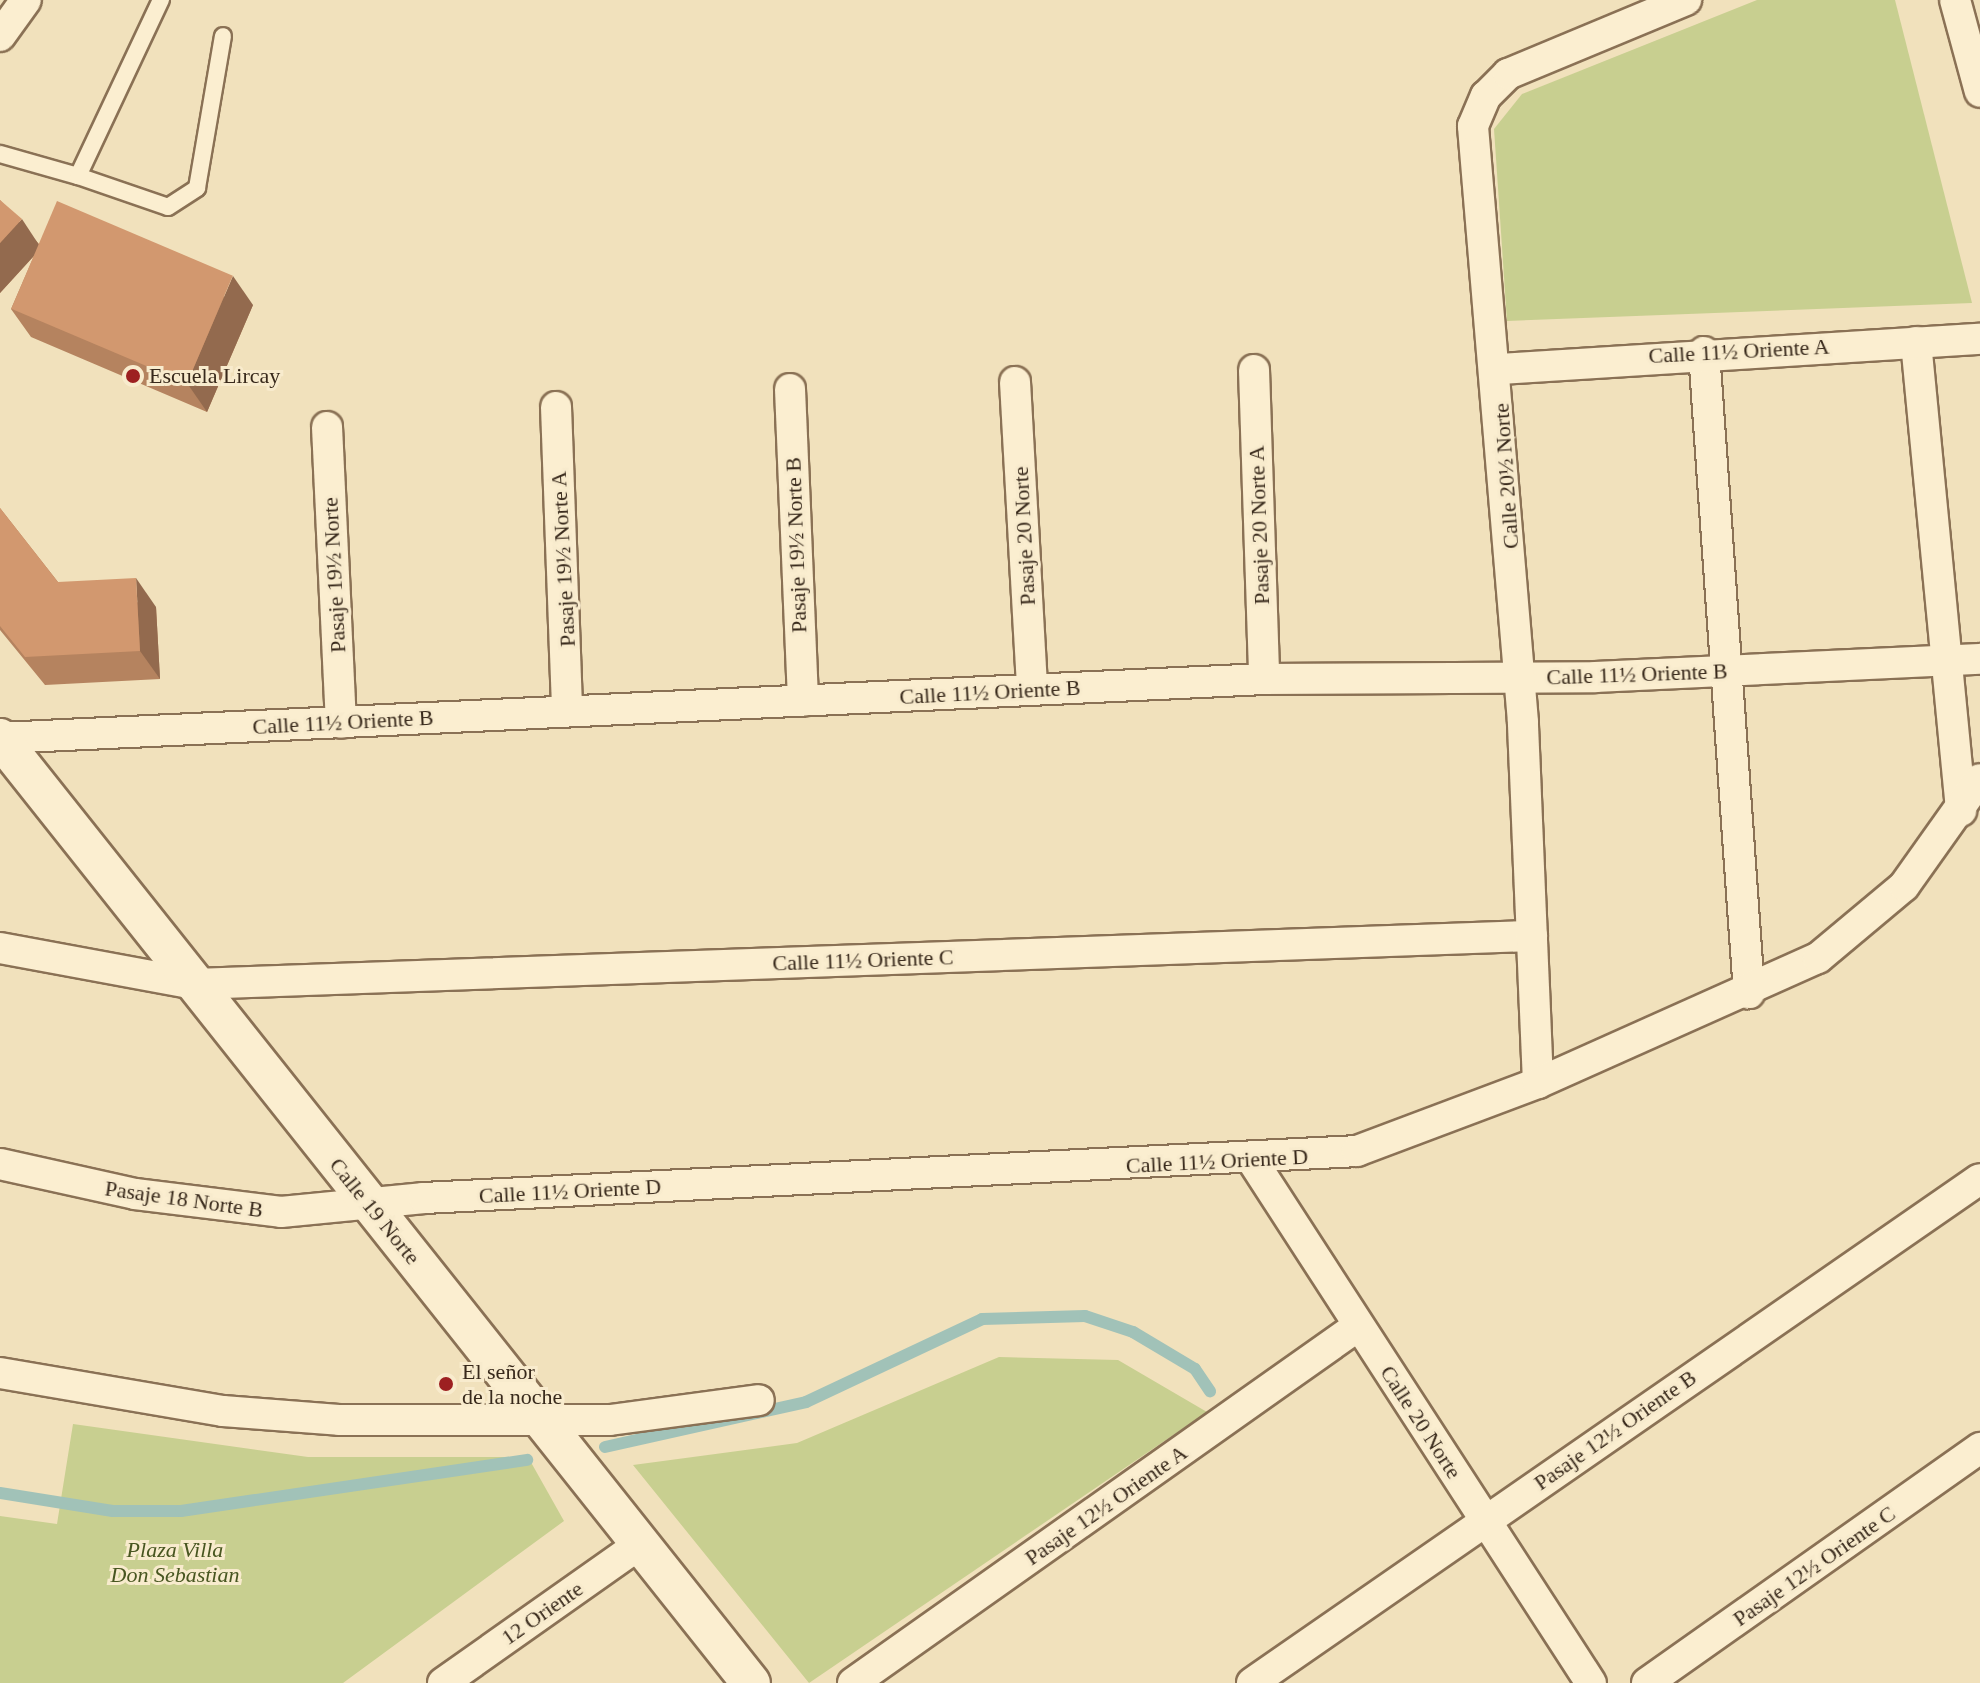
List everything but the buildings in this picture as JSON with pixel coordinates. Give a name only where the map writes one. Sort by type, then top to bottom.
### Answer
[{"type":"street","points":[[0,36],[26,0]]},
{"type":"street","name":"Calle 20½ Norte","points":[[1538,1083],[1520,679],[1499,369],[1472,143],[1478,110],[1496,84],[1535,59],[1686,0]]},
{"type":"street","points":[[1955,0],[1980,92]]},
{"type":"street","name":"Calle 11½ Oriente A","points":[[1499,369],[1704,352],[1980,339]]},
{"type":"street","points":[[1916,342],[1941,660],[1961,811]]},
{"type":"street","points":[[1704,352],[1749,993]]},
{"type":"street","name":"Pasaje 20 Norte A","points":[[1254,370],[1264,679]]},
{"type":"street","name":"Pasaje 20 Norte","points":[[1015,382],[1032,689]]},
{"type":"street","name":"Pasaje 19½ Norte B","points":[[790,389],[803,701]]},
{"type":"street","name":"Pasaje 19½ Norte A","points":[[556,407],[567,711]]},
{"type":"street","name":"Pasaje 19½ Norte","points":[[327,427],[341,723]]},
{"type":"street","name":"Calle 11½ Oriente B","points":[[0,738],[1264,679],[1520,679],[1980,659]]},
{"type":"street","name":"Calle 19 Norte","points":[[0,738],[751,1683]]},
{"type":"street","name":"Calle 11½ Oriente D","points":[[371,1207],[424,1198],[1252,1160],[1357,1151],[1538,1083],[1749,993],[1841,942],[1904,886],[1961,811],[1980,779]]},
{"type":"street","name":"Calle 11½ Oriente C","points":[[0,948],[195,984],[1532,936]]},
{"type":"street","name":"Calle 20 Norte","points":[[1252,1160],[1591,1683]]},
{"type":"street","name":"Pasaje 18 Norte B","points":[[0,1164],[208,1205],[281,1212],[371,1207]]},
{"type":"street","name":"Pasaje 12½ Oriente B","points":[[1252,1683],[1980,1179]]},
{"type":"street","name":"Pasaje 12½ Oriente A","points":[[853,1683],[1358,1326]]},
{"type":"street","points":[[0,1373],[275,1416],[545,1423],[759,1400]]},
{"type":"street","name":"Pasaje 12½ Oriente C","points":[[1647,1683],[1980,1448]]},
{"type":"street","name":"12 Oriente","points":[[443,1683],[640,1544]]},
{"type":"lane","points":[[78,176],[161,0]]},
{"type":"lane","points":[[0,154],[78,176],[168,207],[197,188],[223,36]]},
{"type":"green space","points":[[1757,0],[1895,0],[1972,303],[1507,321],[1494,129],[1522,94]]},
{"type":"green space","points":[[999,1357],[1118,1360],[1207,1412],[809,1683],[633,1465],[797,1443]]},
{"type":"green space","name":"Plaza Villa Don Sebastian","points":[[73,1424],[308,1457],[528,1457],[564,1521],[343,1683],[0,1683],[0,1516],[57,1524]]},
{"type":"waterway","points":[[605,1447],[806,1402],[982,1319],[1085,1316],[1133,1332],[1195,1369],[1210,1391]]},
{"type":"waterway","points":[[0,1493],[113,1511],[181,1511],[527,1460]]},
{"type":"place","name":"Escuela Lircay","points":[[133,376]]},
{"type":"place","name":"El señor de la noche","points":[[446,1384]]}]
